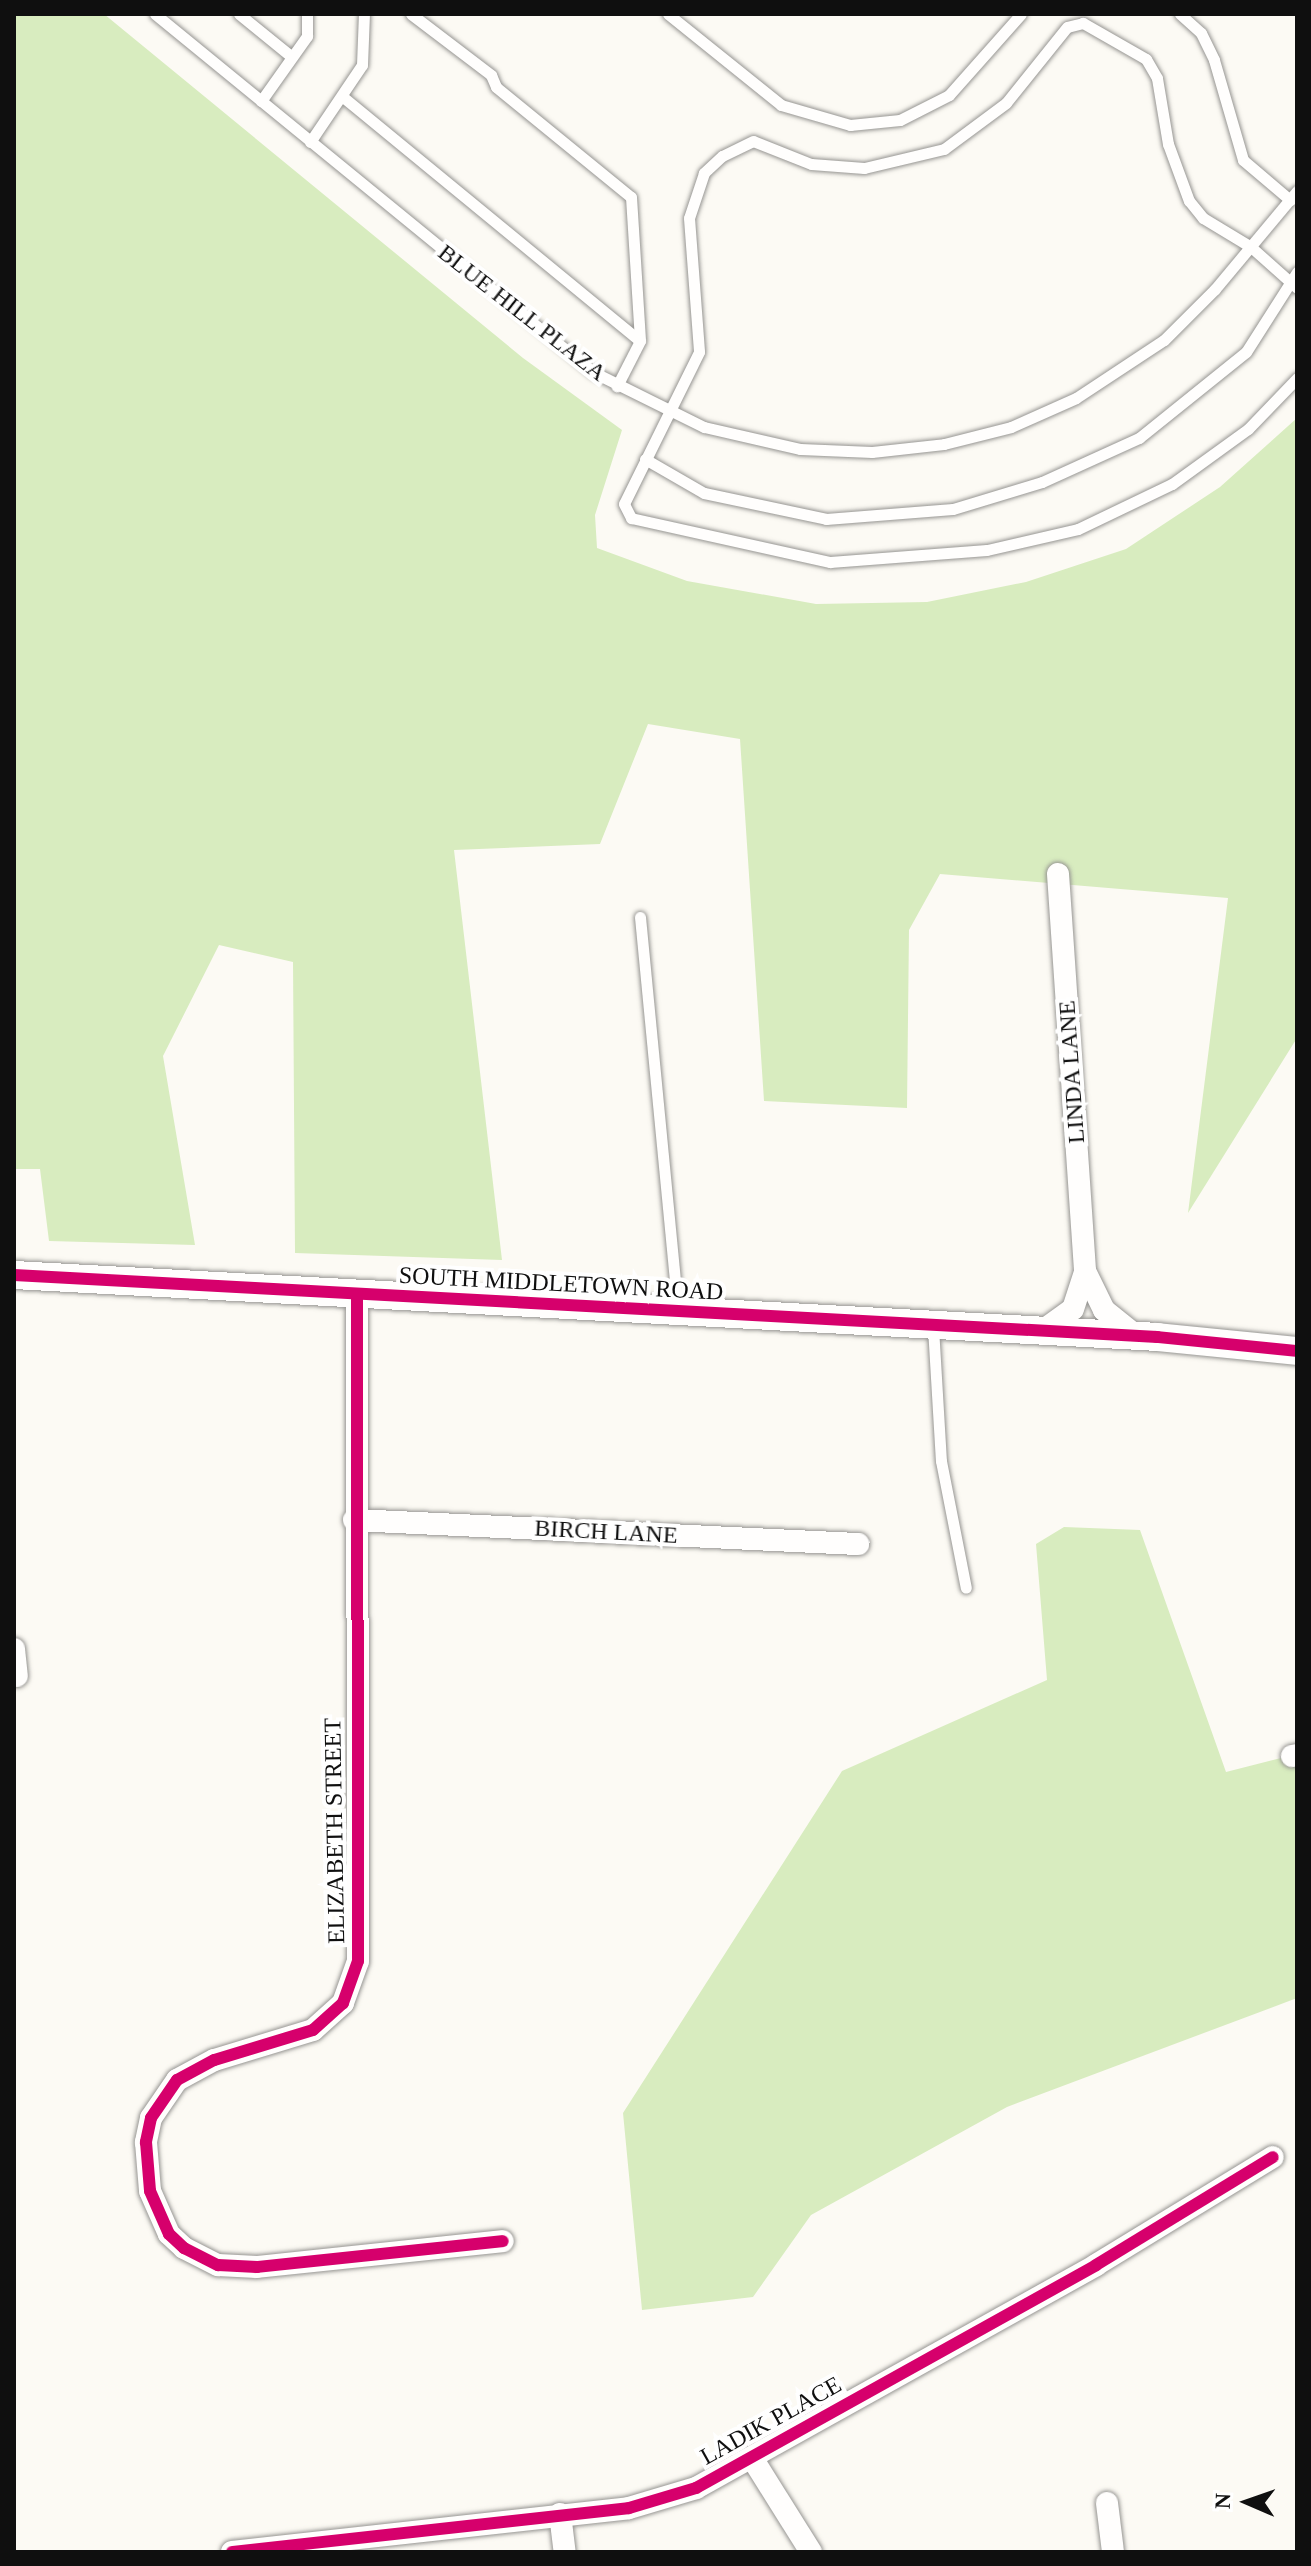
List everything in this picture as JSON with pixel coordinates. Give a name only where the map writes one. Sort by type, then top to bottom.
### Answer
[{"type":"street","name":"LINDA LANE","points":[[1041,1332],[1073,1309],[1085,1271],[1058,874]]},
{"type":"street","name":"LINDA LANE","points":[[1085,1271],[1104,1310],[1140,1338]]},
{"type":"street","name":"SOUTH MIDDLETOWN ROAD","points":[[14,1275],[1041,1332],[1297,1351]]},
{"type":"street","name":"ELIZABETH STREET","points":[[357,1294],[354,1520],[360,1938],[352,1983],[343,2003],[313,2030],[214,2060],[177,2080],[151,2118],[146,2142],[150,2191],[169,2234],[218,2265],[257,2267],[503,2241]]},
{"type":"street","name":"BIRCH LANE","points":[[354,1520],[858,1544]]},
{"type":"street","points":[[14,1649],[17,1676]]},
{"type":"street","name":"LADIK PLACE","points":[[232,2552],[663,2500],[752,2458],[1096,2265],[1273,2157]]},
{"type":"street","points":[[752,2458],[811,2552]]},
{"type":"street","points":[[1107,2503],[1113,2552]]},
{"type":"street","points":[[560,2514],[565,2552]]},
{"type":"lane","name":"BLUE HILL PLAZA","points":[[155,14],[548,339],[617,386],[668,412],[744,439],[834,452],[908,450],[979,436],[1044,414],[1137,362],[1191,315],[1294,196]]},
{"type":"lane","points":[[239,14],[292,57]]},
{"type":"lane","points":[[261,101],[307,36],[307,14]]},
{"type":"lane","points":[[310,142],[362,65],[364,14]]},
{"type":"lane","points":[[411,14],[491,75],[496,87],[631,197],[640,341],[617,386]]},
{"type":"lane","points":[[668,14],[781,105],[827,122],[876,125],[913,115],[949,95],[1021,14]]},
{"type":"lane","points":[[1180,14],[1201,33],[1214,60],[1243,160],[1294,196]]},
{"type":"lane","points":[[645,459],[704,493],[826,519],[953,509],[1042,482],[1139,438],[1246,352],[1294,280],[1251,247],[1203,218],[1189,201],[1168,144],[1157,78],[1146,59],[1083,23],[1067,27],[1006,103],[944,149],[864,168],[811,164],[753,141],[722,156],[693,194],[689,218],[699,352],[668,412],[645,459],[624,504],[631,518],[830,562],[987,550],[1078,529],[1172,484],[1248,429],[1297,378]]},
{"type":"lane","points":[[343,97],[640,341]]},
{"type":"lane","points":[[640,917],[678,1314]]},
{"type":"lane","points":[[933,1327],[941,1461],[966,1588]]},
{"type":"green space","points":[[14,14],[104,14],[523,358],[622,430],[595,515],[597,548],[687,581],[816,604],[927,602],[1026,582],[1126,549],[1220,487],[1297,418],[1297,1038],[1188,1213],[1228,898],[940,874],[909,930],[907,1108],[764,1101],[740,739],[648,724],[600,844],[454,850],[502,1260],[295,1253],[293,962],[219,945],[163,1056],[195,1245],[49,1241],[40,1169],[14,1169]]},
{"type":"green space","points":[[1064,1527],[1140,1530],[1226,1772],[1297,1754],[1297,1998],[1007,2107],[811,2215],[753,2297],[642,2310],[623,2113],[842,1771],[1047,1680],[1036,1544]]},
{"type":"cycle path","points":[[14,1275],[1157,1337],[1297,1351]]},
{"type":"cycle path","points":[[357,1294],[358,1961],[343,2003],[313,2030],[214,2060],[177,2080],[151,2118],[146,2142],[150,2191],[169,2234],[184,2248],[218,2265],[257,2267],[503,2241]]},
{"type":"cycle path","points":[[232,2552],[629,2508],[696,2488],[1096,2265],[1273,2157]]}]
